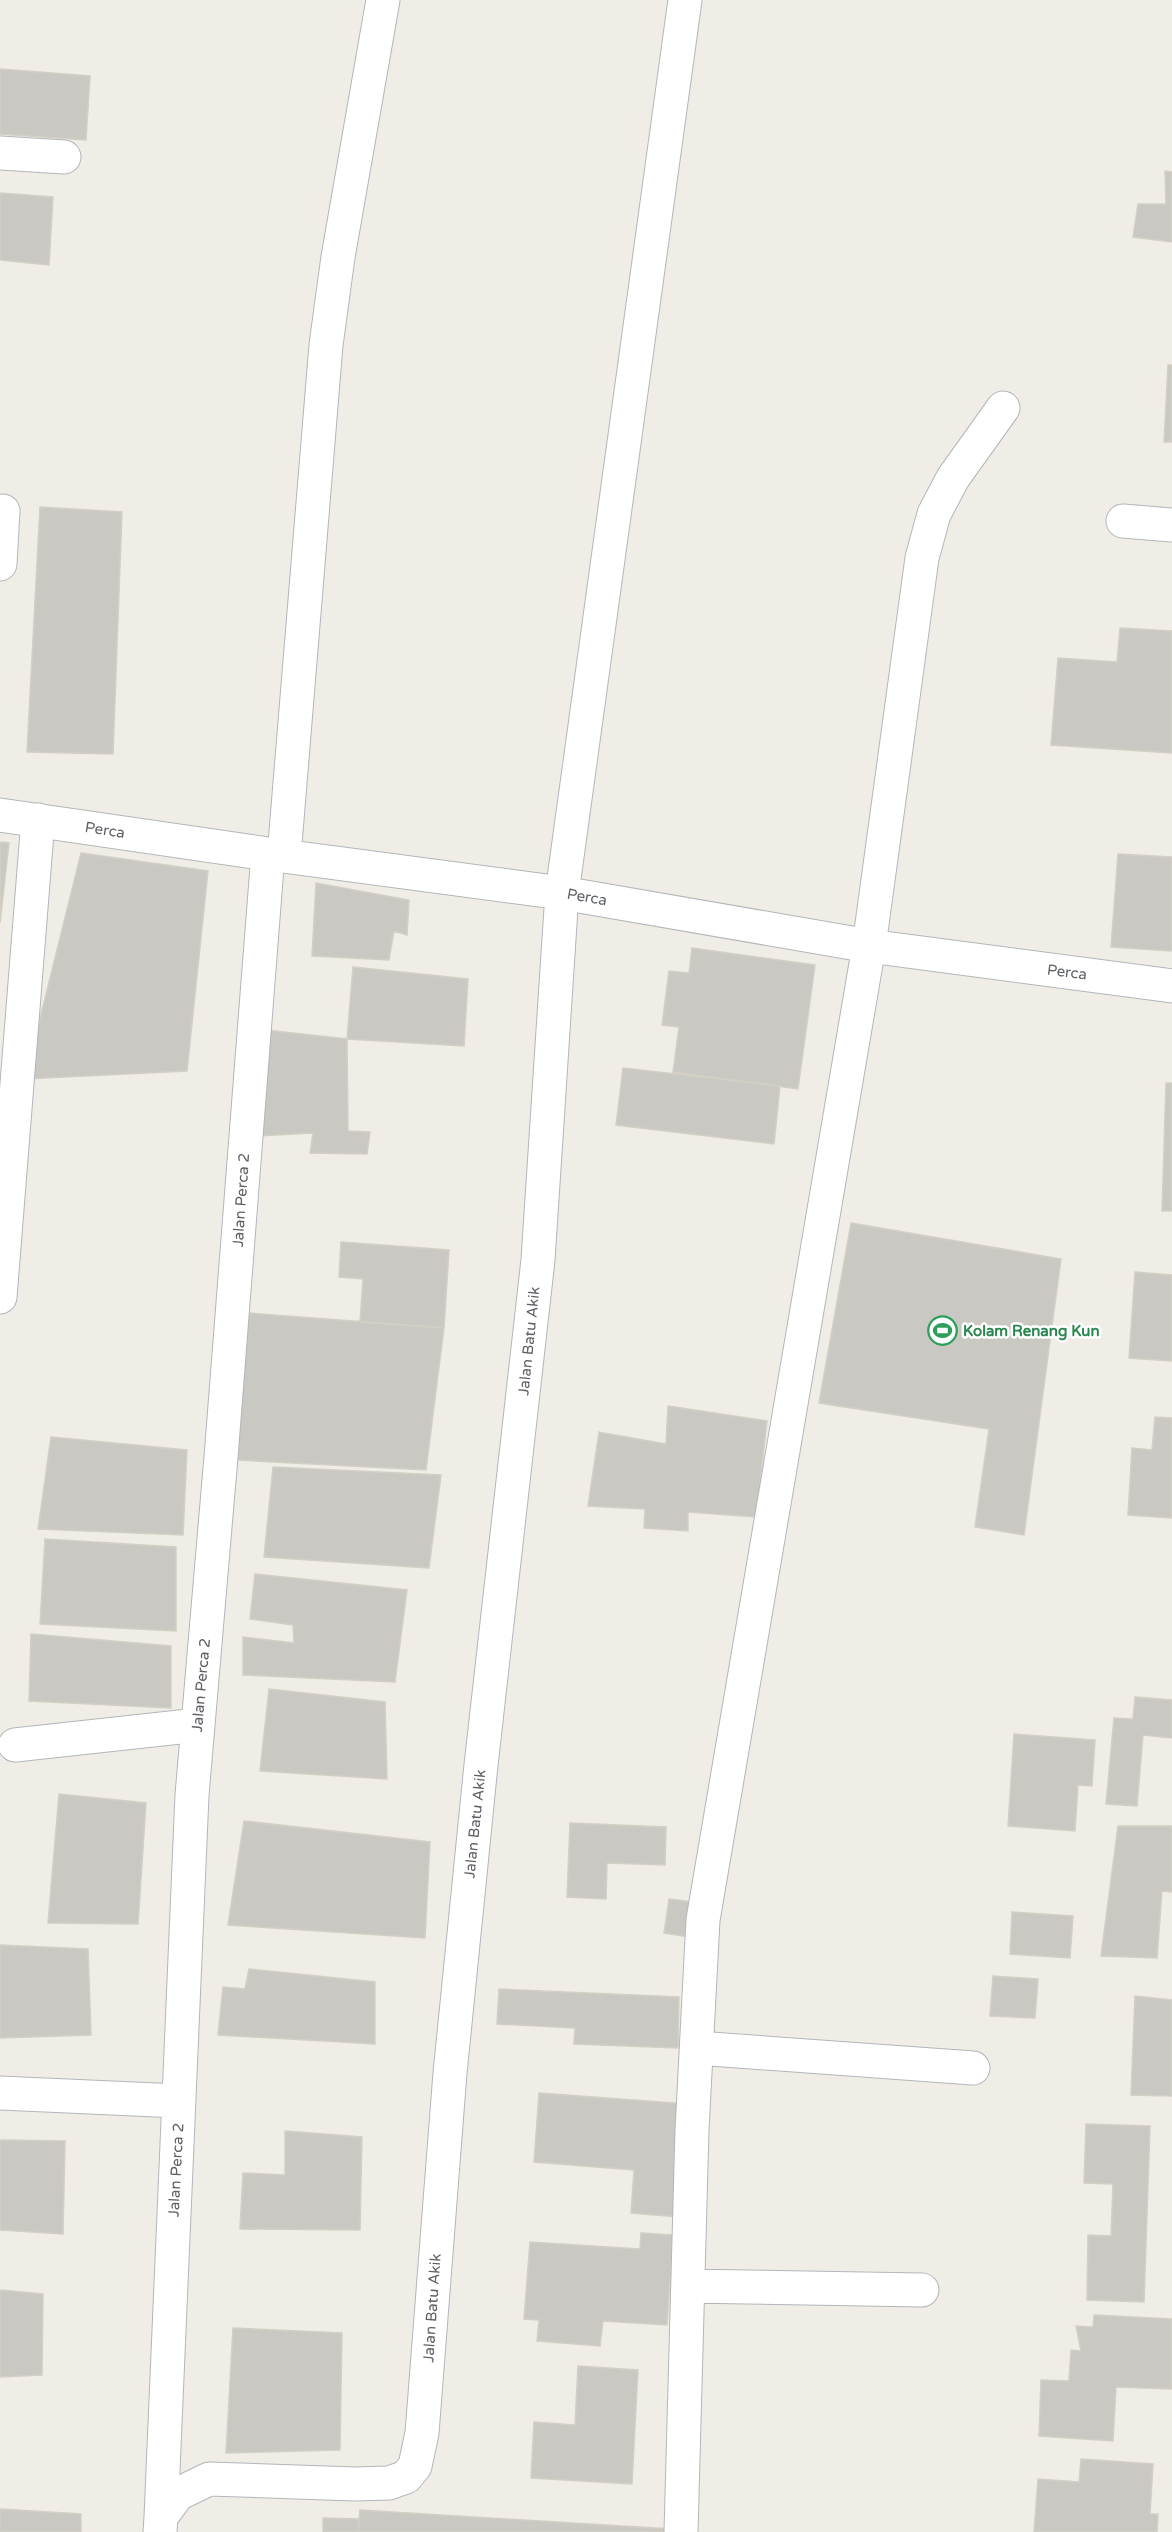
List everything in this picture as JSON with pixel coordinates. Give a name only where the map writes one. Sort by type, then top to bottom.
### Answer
[{"type":"street","name":"Jalan Perca 2","points":[[160,2524],[192,1795],[198,1725],[276,855],[326,345],[338,257],[383,0]]},
{"type":"street","points":[[562,893],[686,0]]},
{"type":"street","points":[[0,153],[64,157]]},
{"type":"street","points":[[681,2532],[688,2286],[704,1920],[869,946],[922,558],[934,514],[952,478],[1003,408]]},
{"type":"street","points":[[0,564],[3,511]]},
{"type":"street","points":[[1123,521],[1172,525]]},
{"type":"street","name":"Perca","points":[[0,815],[562,893],[869,946],[1172,986]]},
{"type":"street","points":[[0,1297],[38,819]]},
{"type":"street","name":"Jalan Batu Akik","points":[[160,2524],[178,2494],[209,2479],[389,2483],[406,2477],[415,2466],[422,2433],[450,2073],[481,1765],[538,1260],[562,893]]},
{"type":"street","points":[[15,1745],[198,1725]]},
{"type":"street","points":[[697,2048],[973,2068]]},
{"type":"street","points":[[0,2093],[179,2101]]},
{"type":"street","points":[[688,2286],[922,2290]]},
{"type":"building","points":[[0,69],[90,76],[86,140],[0,134]]},
{"type":"building","points":[[1165,171],[1172,172],[1172,242],[1133,237],[1138,204],[1166,204]]},
{"type":"building","points":[[0,193],[53,197],[49,265],[0,260]]},
{"type":"building","points":[[1168,365],[1172,365],[1172,442],[1164,442]]},
{"type":"building","points":[[40,507],[122,512],[113,754],[27,752]]},
{"type":"building","points":[[1120,628],[1172,631],[1172,753],[1051,745],[1058,658],[1117,662]]},
{"type":"building","points":[[0,842],[9,843],[0,923]]},
{"type":"building","points":[[81,853],[208,871],[187,1071],[25,1079]]},
{"type":"building","points":[[1118,854],[1172,857],[1172,951],[1111,947]]},
{"type":"building","points":[[316,883],[409,900],[407,935],[394,931],[389,960],[312,956]]},
{"type":"building","points":[[692,948],[815,965],[798,1089],[673,1072],[679,1027],[662,1025],[669,971],[689,973]]},
{"type":"building","points":[[353,967],[468,979],[464,1046],[347,1039]]},
{"type":"building","points":[[266,1030],[347,1039],[348,1131],[370,1132],[367,1154],[310,1153],[313,1133],[258,1136]]},
{"type":"building","points":[[623,1068],[780,1086],[774,1144],[616,1125]]},
{"type":"building","points":[[1166,1083],[1172,1083],[1172,1211],[1162,1211]]},
{"type":"building","name":"Kolam Renang Kun","points":[[851,1223],[1061,1259],[1024,1535],[975,1527],[989,1429],[819,1403]]},
{"type":"building","points":[[341,1242],[449,1250],[444,1328],[360,1322],[363,1279],[339,1277]]},
{"type":"building","points":[[1135,1272],[1172,1275],[1172,1361],[1129,1358]]},
{"type":"building","points":[[248,1313],[444,1328],[426,1470],[237,1460]]},
{"type":"building","points":[[668,1406],[767,1421],[756,1517],[688,1512],[688,1531],[644,1528],[645,1509],[588,1506],[599,1432],[666,1444]]},
{"type":"building","points":[[1155,1417],[1172,1418],[1172,1518],[1128,1515],[1132,1448],[1152,1450]]},
{"type":"building","points":[[51,1437],[187,1450],[183,1535],[38,1529]]},
{"type":"building","points":[[273,1467],[441,1475],[429,1568],[264,1557]]},
{"type":"building","points":[[45,1539],[176,1547],[176,1631],[40,1624]]},
{"type":"building","points":[[255,1574],[407,1590],[395,1682],[243,1675],[243,1637],[294,1643],[293,1625],[250,1619]]},
{"type":"building","points":[[31,1634],[171,1646],[171,1708],[29,1701]]},
{"type":"building","points":[[269,1689],[385,1702],[387,1779],[260,1771]]},
{"type":"building","points":[[1135,1697],[1172,1700],[1172,1738],[1143,1735],[1137,1806],[1106,1804],[1114,1718],[1133,1719]]},
{"type":"building","points":[[1014,1734],[1095,1740],[1092,1786],[1078,1785],[1075,1831],[1008,1826]]},
{"type":"building","points":[[59,1794],[146,1803],[138,1924],[48,1923]]},
{"type":"building","points":[[244,1821],[430,1842],[425,1938],[228,1925]]},
{"type":"building","points":[[570,1823],[666,1827],[665,1865],[607,1863],[606,1899],[567,1897]]},
{"type":"building","points":[[1118,1826],[1172,1826],[1172,1892],[1162,1891],[1157,1958],[1101,1956]]},
{"type":"building","points":[[669,1899],[701,1903],[696,1938],[664,1933]]},
{"type":"building","points":[[1012,1912],[1073,1916],[1070,1958],[1010,1954]]},
{"type":"building","points":[[0,1945],[88,1949],[91,2035],[0,2038]]},
{"type":"building","points":[[249,1969],[375,1982],[375,2044],[218,2035],[223,1987],[245,1989]]},
{"type":"building","points":[[993,1976],[1038,1979],[1035,2018],[990,2016]]},
{"type":"building","points":[[499,1989],[679,1997],[678,2048],[574,2044],[575,2028],[497,2024]]},
{"type":"building","points":[[1135,1996],[1172,2000],[1172,2096],[1131,2095]]},
{"type":"building","points":[[539,2093],[687,2104],[679,2217],[631,2213],[634,2170],[534,2162]]},
{"type":"building","points":[[1086,2124],[1150,2126],[1144,2302],[1087,2300],[1088,2235],[1111,2236],[1113,2184],[1084,2183]]},
{"type":"building","points":[[285,2131],[362,2137],[360,2230],[240,2229],[243,2173],[285,2175]]},
{"type":"building","points":[[0,2140],[65,2141],[63,2234],[0,2230]]},
{"type":"building","points":[[641,2233],[673,2235],[667,2325],[603,2321],[600,2346],[537,2341],[539,2320],[524,2319],[530,2242],[640,2249]]},
{"type":"building","points":[[0,2290],[43,2294],[42,2375],[0,2377]]},
{"type":"building","points":[[1094,2315],[1172,2319],[1172,2389],[1116,2387],[1113,2441],[1039,2436],[1041,2380],[1069,2381],[1071,2350],[1081,2351],[1076,2326],[1093,2327]]},
{"type":"building","points":[[233,2328],[342,2333],[340,2450],[226,2453]]},
{"type":"building","points":[[578,2366],[638,2370],[632,2484],[531,2478],[534,2422],[575,2425]]},
{"type":"building","points":[[1081,2459],[1153,2464],[1150,2514],[1158,2514],[1157,2532],[1034,2532],[1038,2479],[1079,2482]]},
{"type":"building","points":[[0,2509],[81,2514],[81,2532],[0,2532]]},
{"type":"building","points":[[360,2510],[671,2529],[671,2532],[358,2532]]},
{"type":"building","points":[[323,2518],[359,2519],[358,2532],[323,2532]]},
{"type":"place","name":"Kolam Renang Kun","points":[[942,1331]]}]
